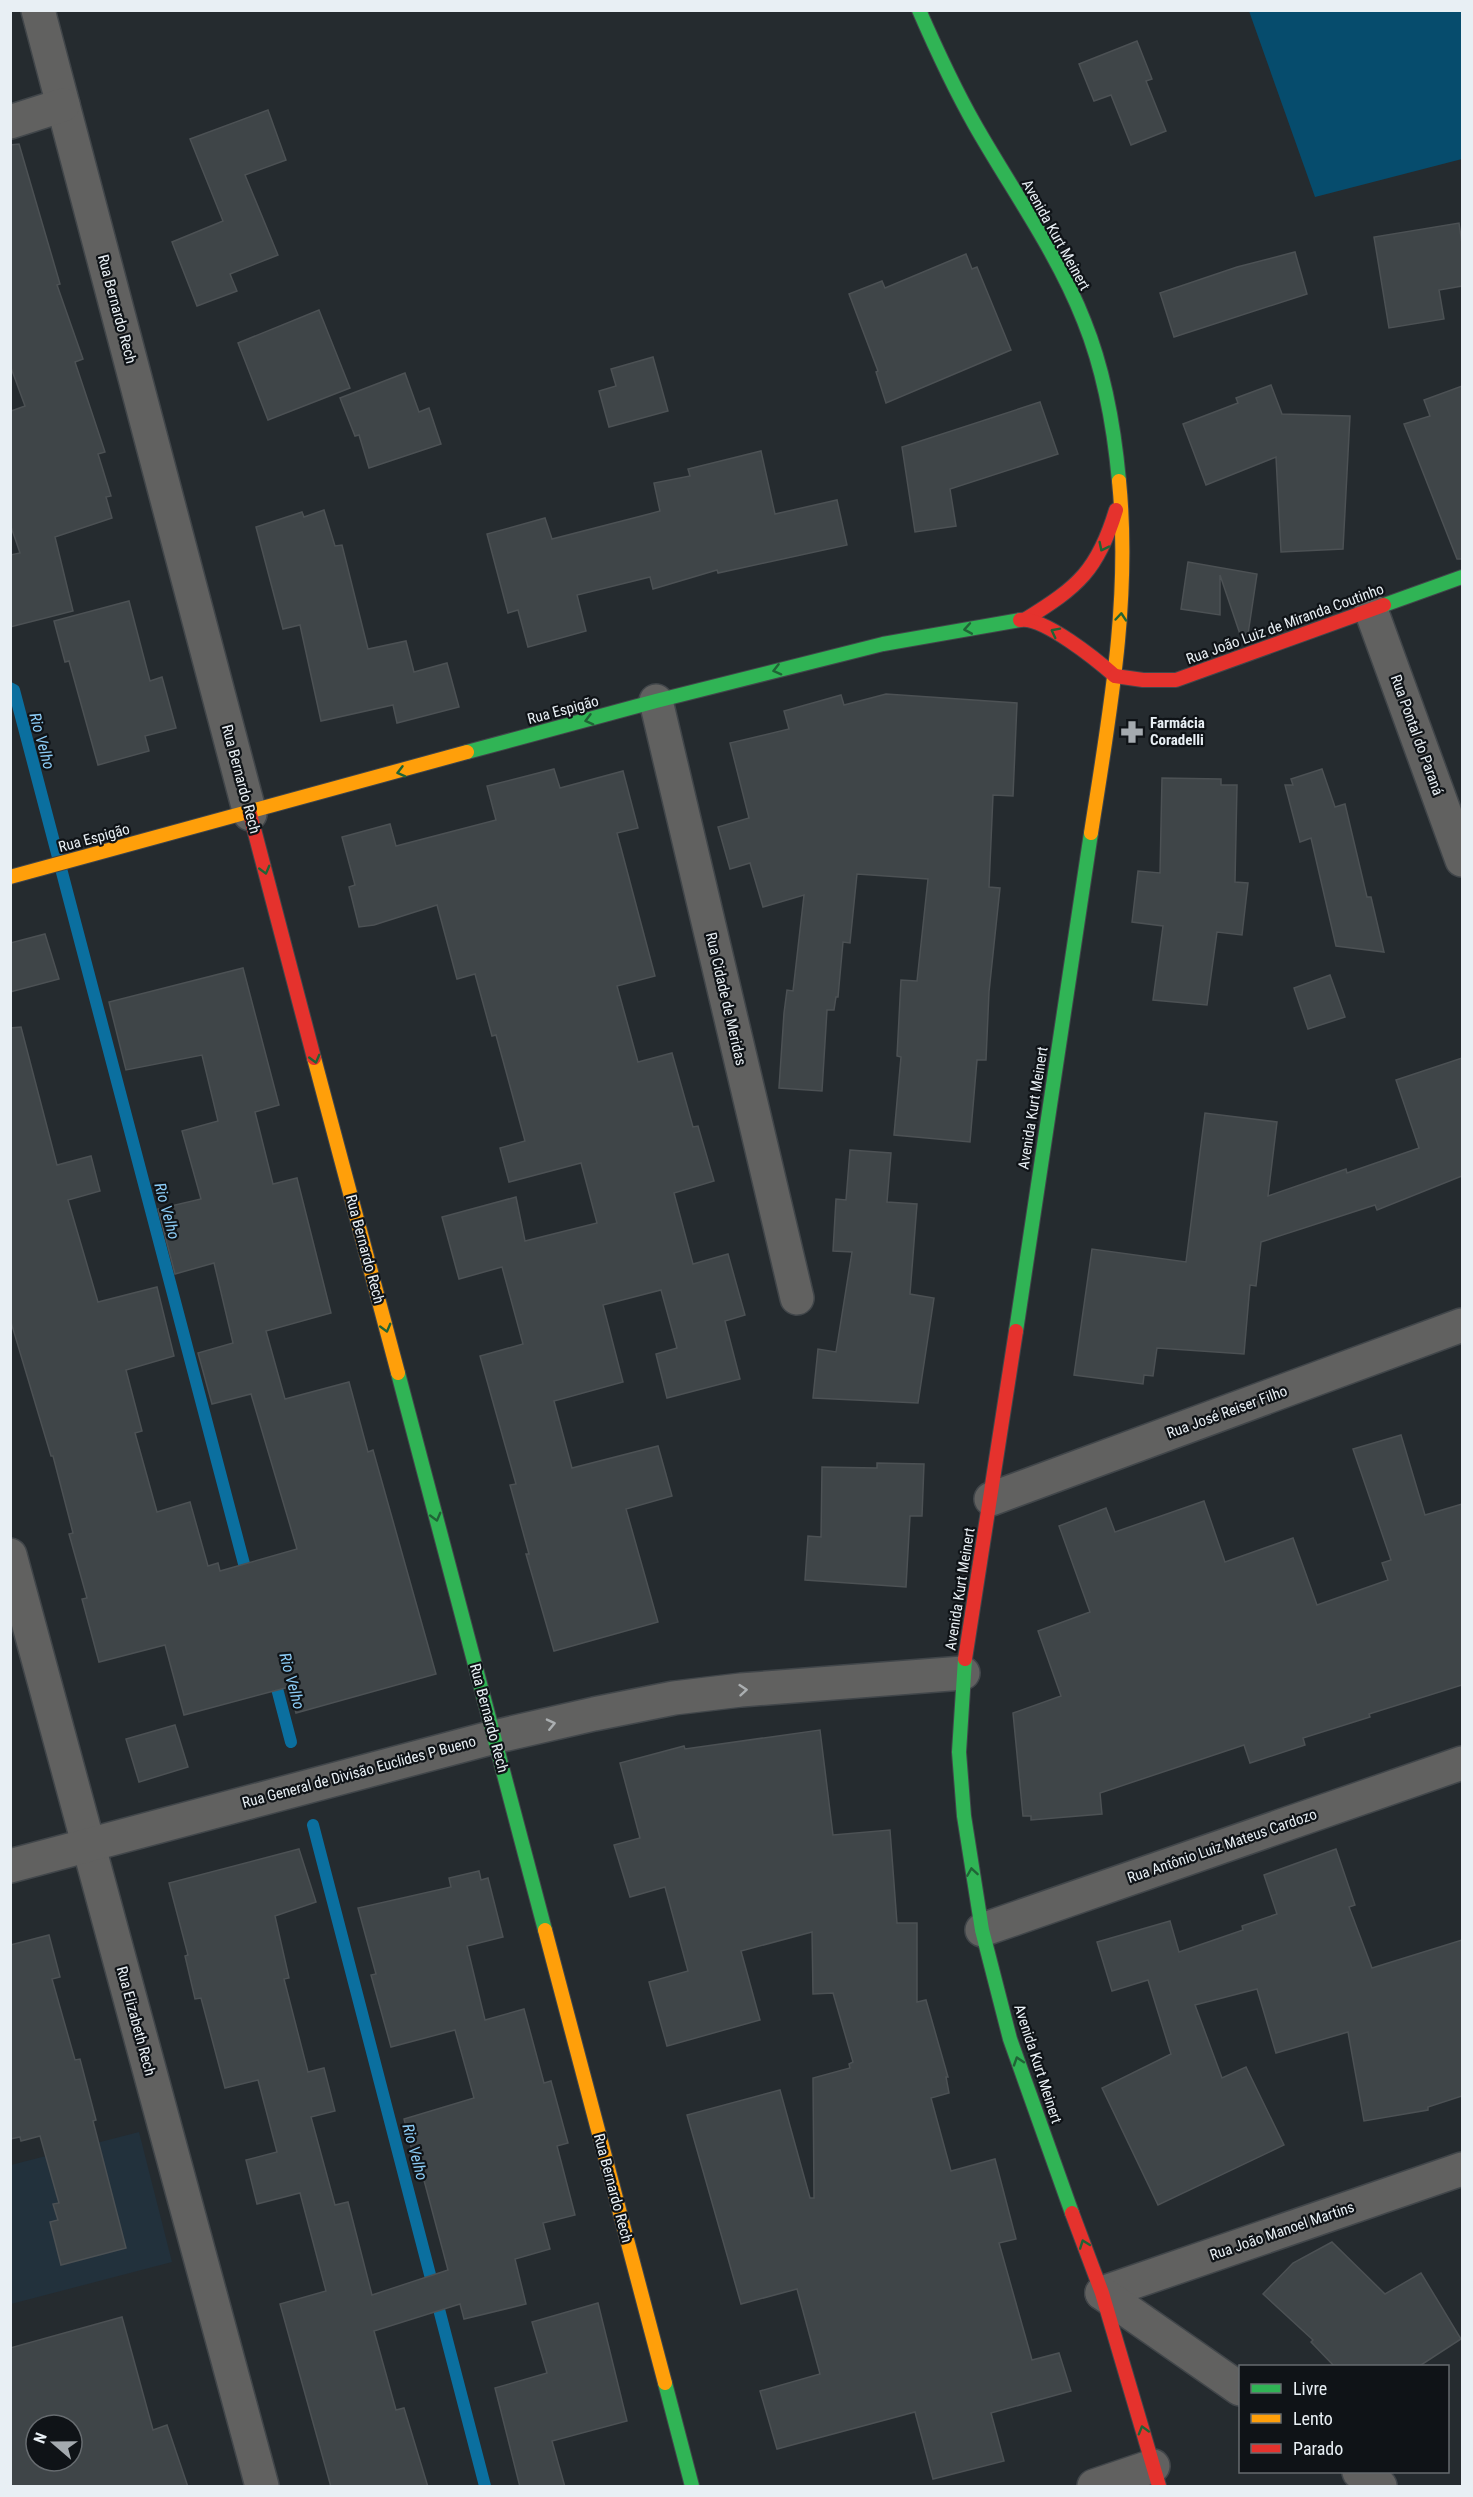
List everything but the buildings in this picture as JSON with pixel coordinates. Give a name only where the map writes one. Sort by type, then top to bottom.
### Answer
[{"type":"main road","name":"Avenida Kurt Meinert","points":[[919,10],[957,94],[1055,261],[1084,320],[1101,369],[1113,420],[1120,492],[1124,565],[1114,676],[963,1673],[959,1752],[964,1816],[982,1930],[1010,2039],[1102,2293],[1156,2476]]},
{"type":"main road","points":[[1026,619],[1065,595],[1095,566],[1109,536],[1120,492]]},
{"type":"main road","name":"Rua João Luiz de Miranda Coutinho","points":[[1114,676],[1143,680],[1176,680],[1462,577]]},
{"type":"main road","points":[[1026,619],[1057,633],[1090,654],[1114,676]]},
{"type":"main road","name":"Rua Espigão","points":[[10,877],[250,814],[656,701],[883,644],[1026,619]]},
{"type":"main road","name":"Rua Bernardo Rech","points":[[250,814],[692,2487]]},
{"type":"street","name":"Rua Bernardo Rech","points":[[38,10],[250,814]]},
{"type":"street","points":[[10,122],[63,105]]},
{"type":"street","name":"Rua Pontal do Paraná","points":[[1371,610],[1462,860]]},
{"type":"street","name":"Rua Cidade de Meridas","points":[[656,701],[797,1298]]},
{"type":"street","name":"Rua José Reiser Filho","points":[[991,1499],[1462,1324]]},
{"type":"street","name":"Rua Elizabeth Rech","points":[[10,1555],[262,2487]]},
{"type":"street","name":"Rua General de Divisão Euclides P Bueno","points":[[10,1866],[494,1737],[594,1713],[674,1698],[741,1690],[963,1673]]},
{"type":"street","name":"Rua Antônio Luiz Mateus Cardozo","points":[[982,1930],[1462,1763]]},
{"type":"street","name":"Rua João Manoel Martins","points":[[1102,2293],[1462,2169]]},
{"type":"street","points":[[1102,2293],[1239,2388]]},
{"type":"street","points":[[1360,2473],[1380,2487]]},
{"type":"street","points":[[1094,2487],[1156,2476]]},
{"type":"shaded area","points":[[1249,11],[1462,11],[1462,159],[1315,197]]},
{"type":"shaded area","points":[[139,2132],[172,2262],[11,2304],[11,2165]]},
{"type":"waterway","name":"Rio Velho","points":[[10,688],[14,690],[248,1579]]},
{"type":"waterway","name":"Rio Velho","points":[[274,1677],[291,1742]]},
{"type":"waterway","name":"Rio Velho","points":[[313,1825],[485,2486]]},
{"type":"traffic: fast","points":[[919,10],[967,111],[1061,270],[1073,295],[1098,360],[1108,400],[1119,481]]},
{"type":"traffic: fast","points":[[1384,605],[1462,577]]},
{"type":"traffic: fast","points":[[467,752],[656,701],[883,644],[1020,620]]},
{"type":"traffic: fast","points":[[1016,1331],[1091,833]]},
{"type":"traffic: fast","points":[[398,1373],[545,1930]]},
{"type":"traffic: fast","points":[[965,1659],[959,1752],[964,1816],[982,1930],[1010,2039],[1072,2213]]},
{"type":"traffic: fast","points":[[665,2383],[692,2486]]},
{"type":"traffic: slow","points":[[1091,833],[1111,702],[1120,614],[1122,526],[1119,481]]},
{"type":"traffic: slow","points":[[10,877],[467,752]]},
{"type":"traffic: slow","points":[[314,1058],[398,1373]]},
{"type":"traffic: slow","points":[[545,1930],[665,2383]]},
{"type":"traffic: jam","points":[[1026,619],[1059,597],[1084,575],[1102,548],[1116,510]]},
{"type":"traffic: jam","points":[[1115,676],[1143,680],[1176,680],[1384,605]]},
{"type":"traffic: jam","points":[[1020,620],[1030,621],[1056,632],[1115,676]]},
{"type":"traffic: jam","points":[[250,814],[314,1058]]},
{"type":"traffic: jam","points":[[965,1659],[1016,1331]]},
{"type":"traffic: jam","points":[[1072,2213],[1102,2293],[1159,2486]]},
{"type":"place","name":"Farmácia Coradelli","points":[[1132,732]]}]
